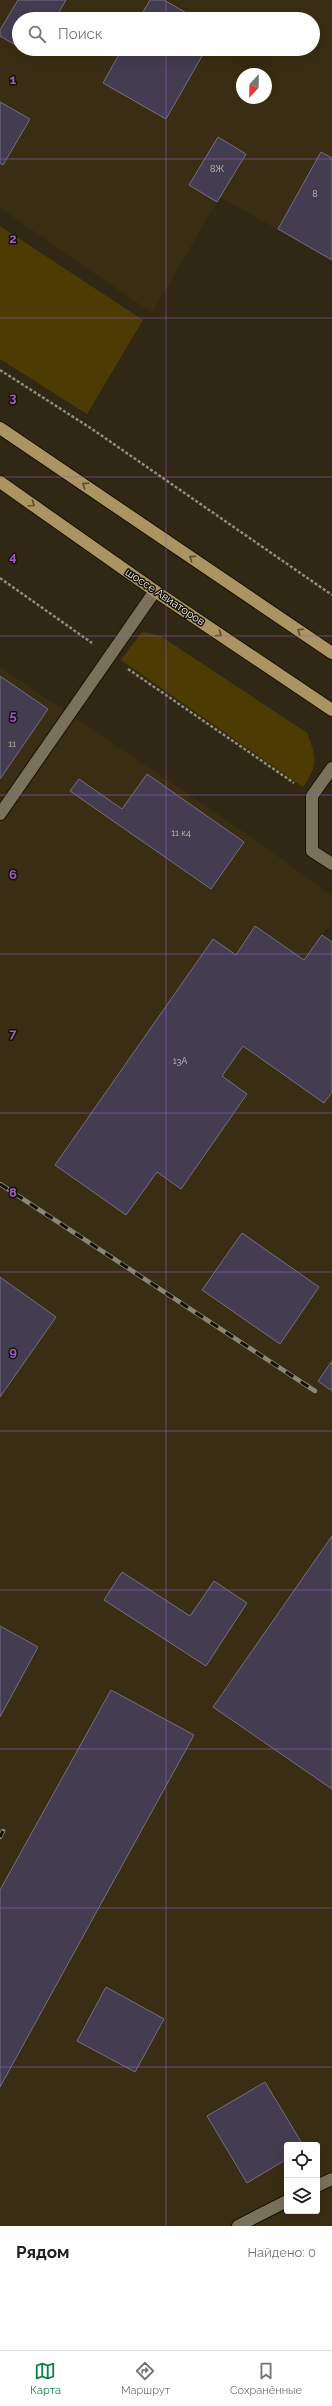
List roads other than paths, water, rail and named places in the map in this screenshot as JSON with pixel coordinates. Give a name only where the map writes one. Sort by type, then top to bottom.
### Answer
[{"type":"main road","points":[[0,428],[332,653]]},
{"type":"main road","name":"шоссе Авиаторов","points":[[0,482],[155,591],[332,710]]},
{"type":"lane","points":[[0,814],[155,591]]},
{"type":"lane","points":[[332,768],[312,796],[312,851],[332,864]]},
{"type":"lane","points":[[320,2184],[332,2178]]},
{"type":"lane","points":[[238,2226],[284,2203]]},
{"type":"railway","points":[[0,1184],[315,1391]]},
{"type":"railway","points":[[0,1837],[3,1831]]}]
